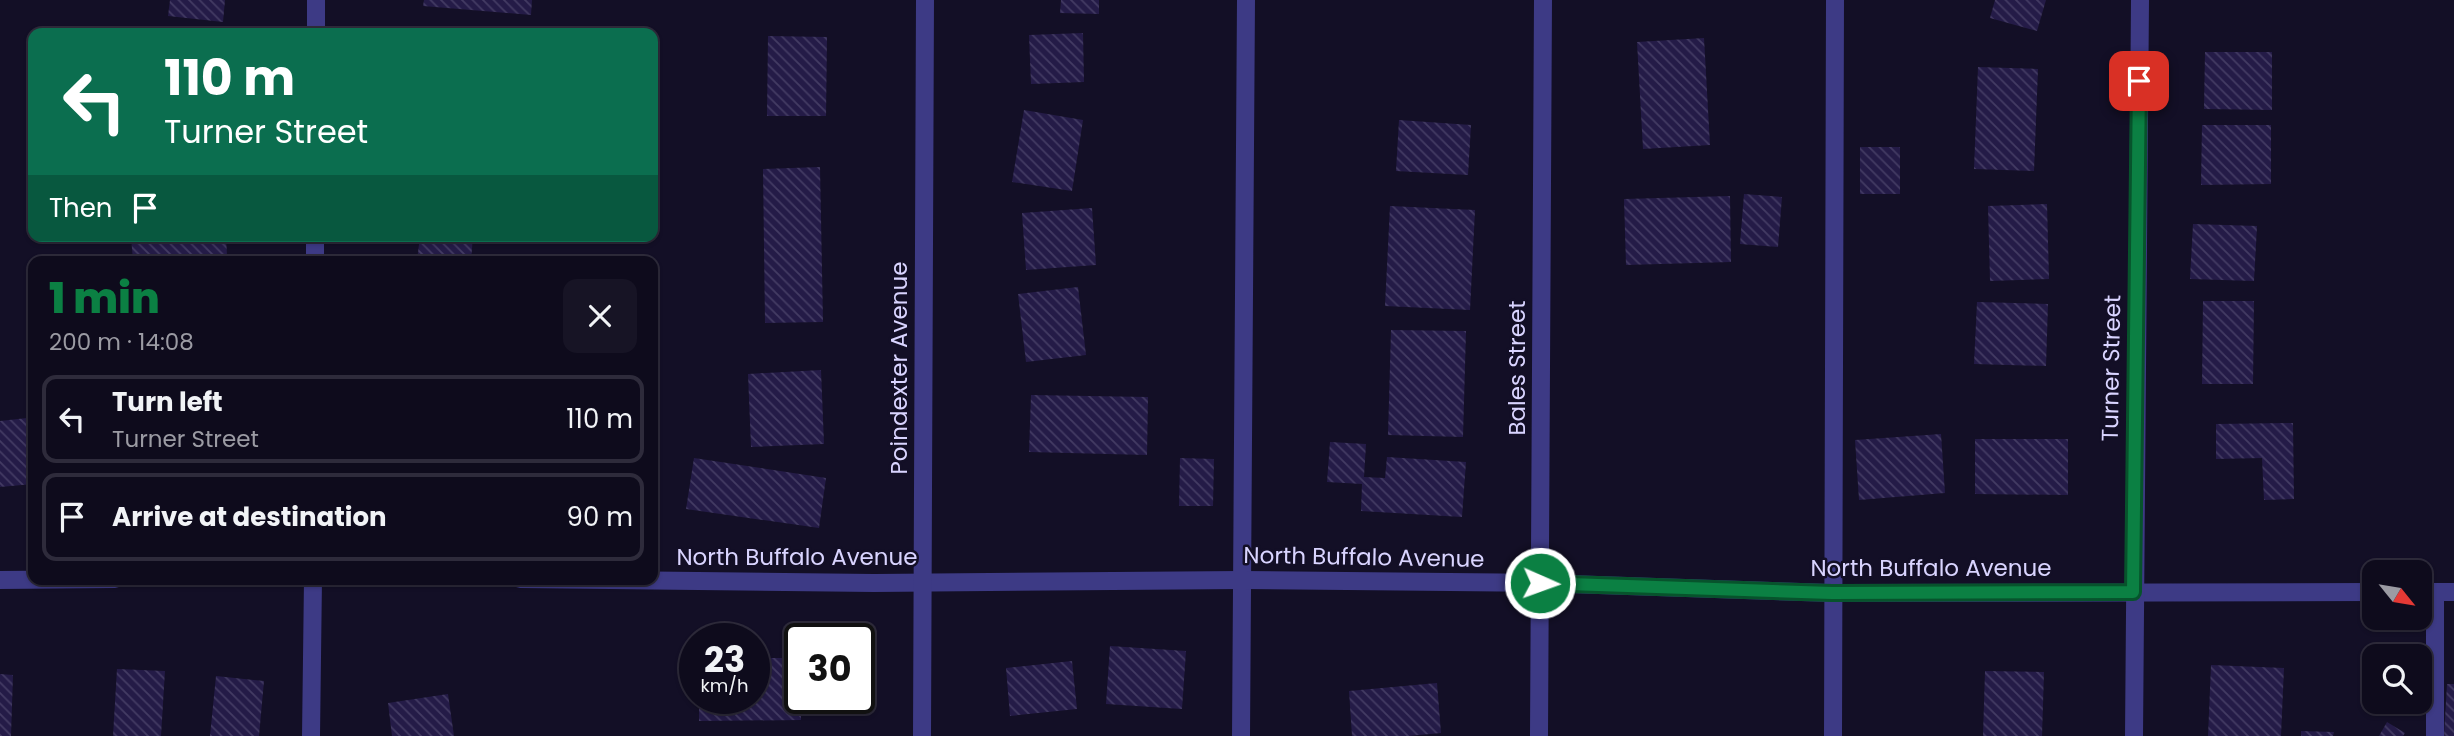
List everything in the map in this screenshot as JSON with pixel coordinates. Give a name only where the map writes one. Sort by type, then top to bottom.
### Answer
[{"type":"street","points":[[316,0],[316,28]]},
{"type":"street","name":"Poindexter Avenue","points":[[922,736],[925,0]]},
{"type":"street","points":[[1241,736],[1246,0]]},
{"type":"street","name":"Bales Street","points":[[1539,736],[1543,0]]},
{"type":"street","points":[[1833,736],[1835,0]]},
{"type":"street","name":"Turner Street","points":[[2134,736],[2133,592],[2140,0]]},
{"type":"street","points":[[0,580],[28,580]]},
{"type":"street","name":"North Buffalo Avenue","points":[[658,580],[1540,583],[1832,593],[2362,592]]},
{"type":"street","points":[[311,736],[313,585]]},
{"type":"street","points":[[2432,592],[2454,592]]},
{"type":"street","points":[[2430,630],[2435,736]]},
{"type":"building","points":[[170,0],[225,0],[223,22],[168,16]]},
{"type":"building","points":[[424,0],[532,0],[531,15],[423,6]]},
{"type":"building","points":[[1061,0],[1099,0],[1099,14],[1060,13]]},
{"type":"building","points":[[1995,0],[2046,0],[2037,31],[1990,18]]},
{"type":"building","points":[[1083,33],[1084,82],[1031,84],[1029,35]]},
{"type":"building","points":[[768,36],[827,37],[826,116],[767,116]]},
{"type":"building","points":[[1704,38],[1710,145],[1643,149],[1637,42]]},
{"type":"building","points":[[2205,52],[2272,52],[2272,110],[2204,109]]},
{"type":"building","points":[[1978,67],[2038,69],[2034,171],[1974,169]]},
{"type":"building","points":[[1024,110],[1083,120],[1072,191],[1012,182]]},
{"type":"building","points":[[1399,120],[1471,125],[1468,175],[1396,171]]},
{"type":"building","points":[[2202,125],[2271,125],[2271,184],[2201,185]]},
{"type":"building","points":[[1860,147],[1900,147],[1900,194],[1860,194]]},
{"type":"building","points":[[820,167],[823,322],[765,323],[763,169]]},
{"type":"building","points":[[1744,194],[1782,197],[1778,247],[1740,244]]},
{"type":"building","points":[[1730,196],[1731,262],[1626,265],[1624,199]]},
{"type":"building","points":[[2047,204],[2049,279],[1990,281],[1988,206]]},
{"type":"building","points":[[1390,206],[1475,210],[1470,310],[1385,306]]},
{"type":"building","points":[[1092,208],[1096,265],[1026,270],[1022,213]]},
{"type":"building","points":[[2193,224],[2257,226],[2254,281],[2190,279]]},
{"type":"building","points":[[131,242],[226,242],[227,256],[133,256]]},
{"type":"building","points":[[419,242],[473,242],[471,256],[418,256]]},
{"type":"building","points":[[1078,287],[1086,355],[1026,362],[1018,294]]},
{"type":"building","points":[[2203,301],[2254,301],[2253,384],[2202,384]]},
{"type":"building","points":[[1977,302],[2048,304],[2046,366],[1974,364]]},
{"type":"building","points":[[1391,330],[1466,331],[1463,437],[1388,435]]},
{"type":"building","points":[[821,370],[824,444],[751,447],[748,374]]},
{"type":"building","points":[[1031,395],[1148,397],[1147,455],[1029,452]]},
{"type":"building","points":[[27,418],[28,484],[0,487],[0,421]]},
{"type":"building","points":[[2293,423],[2294,499],[2264,500],[2262,458],[2216,459],[2216,424]]},
{"type":"building","points":[[1941,434],[1945,493],[1859,500],[1855,440]]},
{"type":"building","points":[[1975,439],[2068,439],[2068,495],[1975,494]]},
{"type":"building","points":[[1330,442],[1366,444],[1364,477],[1385,478],[1387,457],[1466,462],[1462,517],[1361,511],[1362,484],[1327,482]]},
{"type":"building","points":[[694,458],[826,478],[819,528],[686,509]]},
{"type":"building","points":[[1180,458],[1214,459],[1213,506],[1179,506]]},
{"type":"building","points":[[1110,646],[1186,651],[1182,709],[1106,704]]},
{"type":"building","points":[[770,658],[784,658],[784,714],[801,714],[801,720],[699,721],[699,714],[770,714]]},
{"type":"building","points":[[1072,661],[1077,709],[1010,716],[1006,668]]},
{"type":"building","points":[[2211,665],[2284,668],[2281,736],[2208,736]]},
{"type":"building","points":[[117,669],[165,671],[161,736],[113,736]]},
{"type":"building","points":[[1985,671],[2044,672],[2042,736],[1983,736]]},
{"type":"building","points":[[0,674],[13,675],[11,736],[0,736]]},
{"type":"building","points":[[216,676],[264,681],[259,736],[210,736]]},
{"type":"building","points":[[1437,683],[1441,733],[1352,736],[1349,691]]},
{"type":"building","points":[[2447,684],[2454,684],[2454,736],[2444,736]]},
{"type":"building","points":[[448,694],[454,736],[392,736],[388,703]]},
{"type":"building","points":[[2387,722],[2405,733],[2403,736],[2379,736]]},
{"type":"building","points":[[2301,731],[2334,732],[2333,736],[2301,736]]},
{"type":"route","points":[[1540,583],[1832,593],[2133,592],[2139,81]]}]
